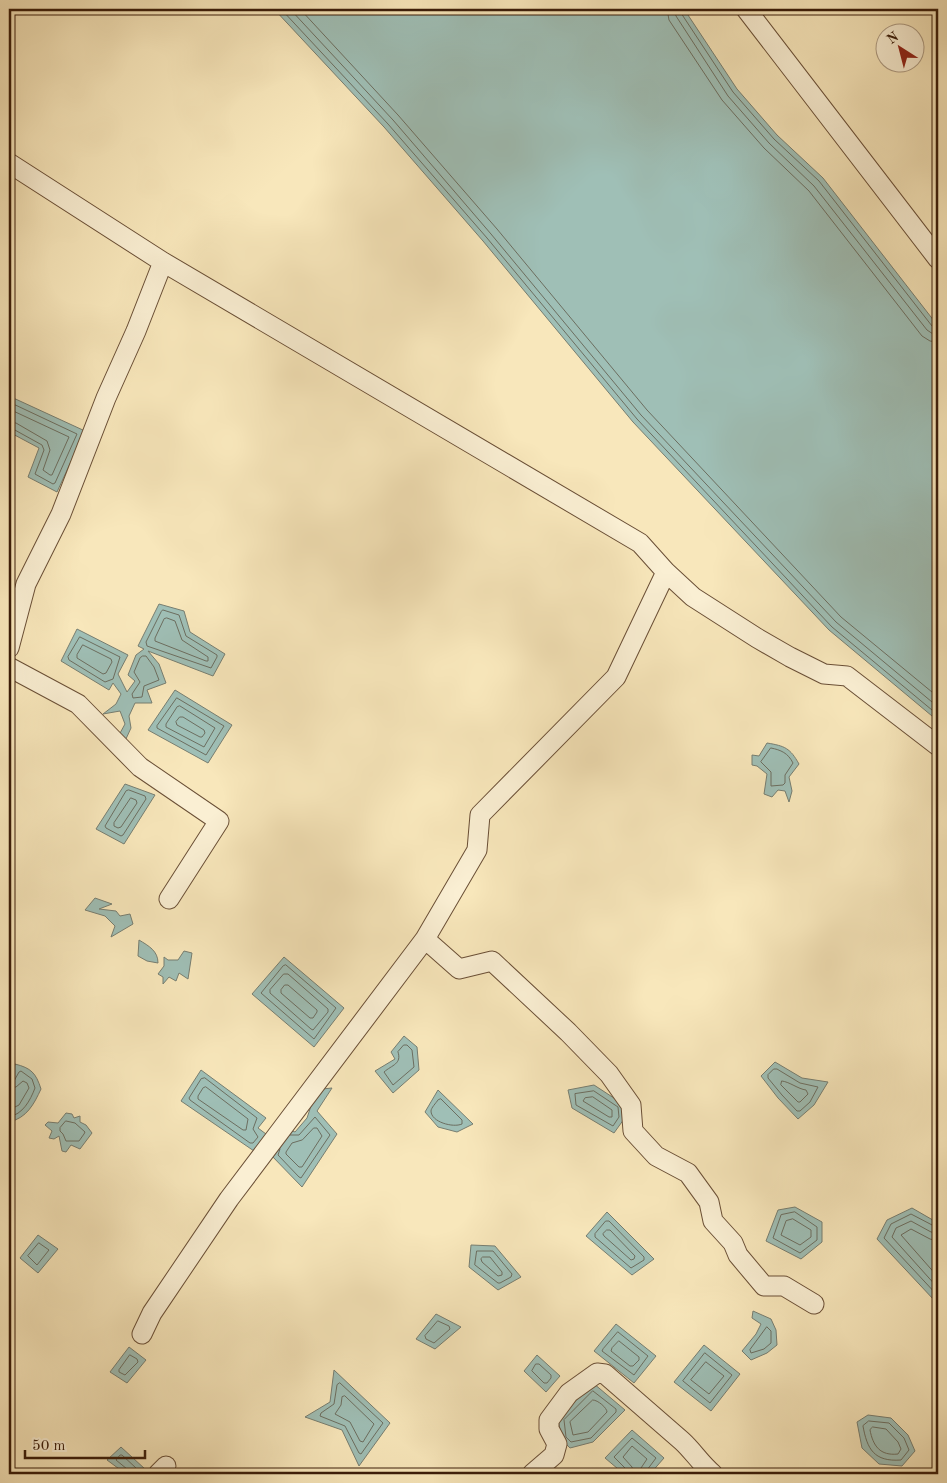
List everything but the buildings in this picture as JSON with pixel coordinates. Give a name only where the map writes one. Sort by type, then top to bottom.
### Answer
[{"type":"street","points":[[746,9],[938,259]]},
{"type":"street","points":[[9,163],[163,262],[640,543],[666,572],[693,597],[790,657],[824,674],[847,676],[938,746]]},
{"type":"street","points":[[9,648],[26,584],[61,514],[106,398],[136,331],[163,262]]},
{"type":"street","points":[[142,1334],[152,1313],[229,1198],[425,939],[477,850],[480,815],[515,782],[616,677],[666,572]]},
{"type":"street","points":[[9,668],[78,704],[140,767],[218,821],[168,898]]},
{"type":"street","points":[[425,939],[459,968],[492,961],[568,1032],[609,1074],[631,1105],[633,1131],[656,1156],[688,1173],[709,1202],[713,1221],[733,1243],[738,1255],[764,1286],[784,1286],[814,1304]]},
{"type":"street","points":[[532,1474],[554,1454],[557,1444],[549,1429],[549,1420],[569,1393],[597,1373],[605,1374],[675,1435],[690,1449],[702,1465],[713,1474]]},
{"type":"water","points":[[274,9],[684,9],[737,89],[777,135],[823,178],[938,326],[938,721],[829,630],[633,422],[483,241],[384,127]]},
{"type":"water","points":[[9,396],[85,431],[57,492],[28,477],[39,448],[9,432]]},
{"type":"water","points":[[159,604],[184,611],[190,632],[225,654],[213,676],[148,651],[159,664],[166,683],[147,690],[152,703],[135,703],[129,716],[131,728],[125,741],[119,735],[125,724],[120,711],[103,714],[116,704],[121,694],[113,683],[109,690],[61,661],[77,629],[128,655],[118,674],[127,692],[135,681],[128,675],[136,655],[144,649],[138,646]]},
{"type":"water","points":[[175,690],[232,725],[208,763],[148,730]]},
{"type":"water","points":[[767,743],[786,749],[793,754],[799,764],[789,777],[792,791],[789,802],[785,791],[778,790],[772,797],[764,794],[767,774],[757,766],[752,765],[752,755],[759,756]]},
{"type":"water","points":[[125,784],[155,795],[124,844],[96,829]]},
{"type":"water","points":[[95,898],[112,904],[99,909],[116,911],[120,916],[130,914],[133,924],[111,937],[115,926],[105,916],[85,910]]},
{"type":"water","points":[[139,940],[155,952],[158,963],[147,961],[138,956]]},
{"type":"water","points":[[184,951],[192,953],[188,979],[179,973],[176,981],[169,977],[163,984],[163,977],[158,974],[164,966],[164,957],[168,960],[178,960]]},
{"type":"water","points":[[284,957],[344,1008],[314,1047],[252,994]]},
{"type":"water","points":[[404,1036],[417,1047],[419,1070],[393,1093],[375,1071],[395,1059],[391,1052]]},
{"type":"water","points":[[775,1062],[802,1078],[828,1082],[814,1105],[798,1119],[761,1076]]},
{"type":"water","points":[[15,1064],[25,1067],[32,1072],[41,1089],[33,1105],[25,1114],[9,1122],[9,1080],[13,1074]]},
{"type":"water","points":[[201,1070],[266,1118],[258,1128],[266,1134],[254,1151],[181,1101]]},
{"type":"water","points":[[594,1085],[623,1104],[624,1119],[614,1133],[572,1108],[568,1090]]},
{"type":"water","points":[[332,1088],[317,1111],[337,1134],[302,1187],[270,1154],[288,1129],[295,1132],[307,1118],[312,1103],[322,1089]]},
{"type":"water","points":[[438,1090],[473,1124],[457,1132],[438,1127],[425,1112]]},
{"type":"water","points":[[66,1113],[72,1114],[74,1118],[80,1116],[80,1122],[86,1125],[92,1133],[80,1149],[71,1145],[66,1152],[62,1151],[59,1136],[54,1139],[49,1138],[52,1131],[45,1125],[48,1122],[58,1123]]},
{"type":"water","points":[[795,1207],[822,1222],[822,1242],[801,1259],[766,1241],[778,1210]]},
{"type":"water","points":[[912,1208],[938,1223],[938,1301],[934,1300],[877,1239],[887,1220]]},
{"type":"water","points":[[607,1212],[654,1259],[632,1275],[586,1236]]},
{"type":"water","points":[[38,1235],[58,1249],[38,1273],[20,1258]]},
{"type":"water","points":[[471,1245],[495,1246],[521,1277],[498,1290],[469,1267]]},
{"type":"water","points":[[753,1311],[771,1319],[776,1330],[777,1345],[767,1353],[751,1360],[742,1351],[756,1334],[761,1324],[752,1318]]},
{"type":"water","points":[[436,1314],[461,1327],[435,1349],[416,1339]]},
{"type":"water","points":[[616,1324],[656,1356],[634,1383],[594,1351]]},
{"type":"water","points":[[704,1345],[740,1374],[711,1411],[674,1382]]},
{"type":"water","points":[[129,1347],[146,1360],[127,1383],[110,1372]]},
{"type":"water","points":[[537,1355],[560,1376],[546,1392],[524,1371]]},
{"type":"water","points":[[334,1370],[390,1423],[359,1466],[342,1430],[305,1417],[330,1402]]},
{"type":"water","points":[[593,1383],[625,1410],[593,1442],[570,1448],[562,1440],[558,1419]]},
{"type":"water","points":[[868,1415],[891,1418],[908,1435],[915,1451],[902,1466],[879,1464],[862,1448],[857,1422]]},
{"type":"water","points":[[632,1430],[664,1458],[650,1474],[624,1474],[605,1458]]},
{"type":"water","points":[[121,1447],[145,1469],[139,1474],[126,1474],[107,1460]]}]
